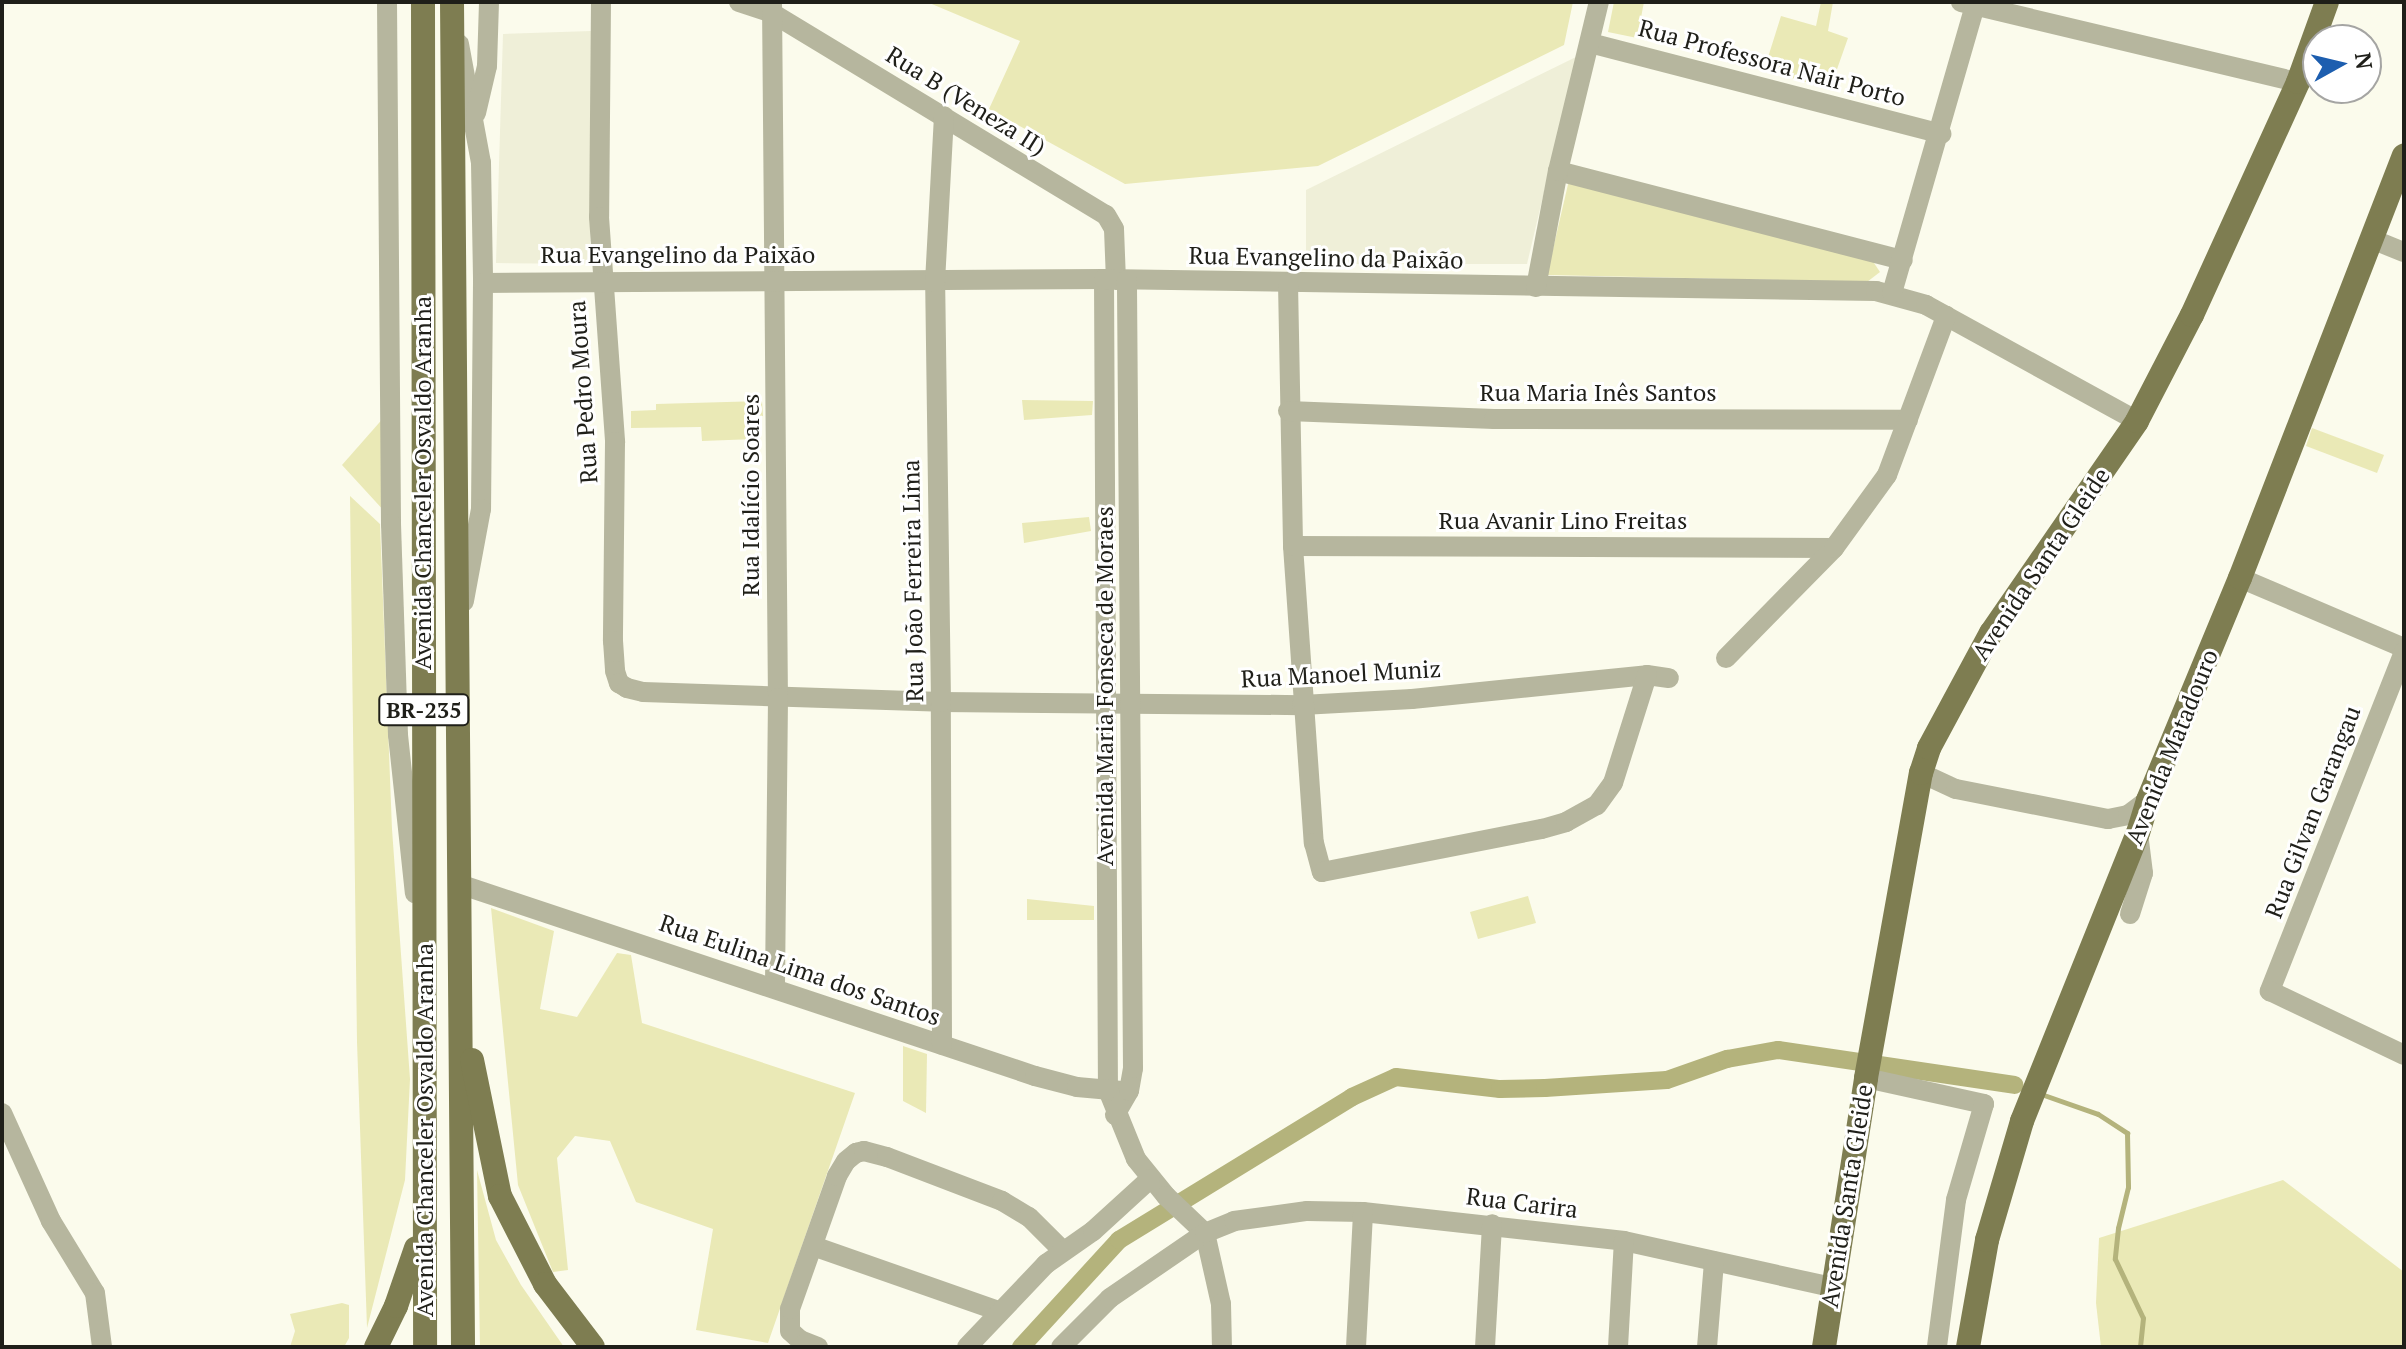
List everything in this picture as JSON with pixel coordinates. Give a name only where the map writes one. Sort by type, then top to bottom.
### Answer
[{"type":"main road","name":"Avenida Chanceler Osvaldo Aranha","points":[[423,2],[425,1347]]},
{"type":"main road","name":"Avenida Santa Gleide","points":[[1824,1347],[1831,1287],[1867,1076],[1921,773],[1929,748],[1991,633],[2137,421],[2192,315],[2298,82],[2327,2]]},
{"type":"main road","name":"Avenida Chanceler Osvaldo Aranha","points":[[452,6],[463,1347]]},
{"type":"main road","name":"Avenida Matadouro","points":[[1968,1347],[1987,1240],[2022,1121],[2374,240],[2404,156]]},
{"type":"main road","points":[[460,997],[486,1143],[500,1196],[545,1284],[593,1347]]},
{"type":"main road","points":[[376,1347],[396,1306],[423,1226]]},
{"type":"street","points":[[387,2],[391,524],[397,720],[425,966]]},
{"type":"street","points":[[475,118],[487,66],[489,2]]},
{"type":"street","name":"Rua Pedro Moura","points":[[601,2],[601,280],[615,442],[613,641],[619,683]]},
{"type":"street","name":"Rua B (Veneza II)","points":[[739,2],[772,8],[1108,217],[1114,229],[1116,280]]},
{"type":"street","points":[[1536,287],[1558,171],[1599,2]]},
{"type":"street","points":[[1892,293],[1941,134],[1968,4],[2298,82]]},
{"type":"street","points":[[452,6],[481,163],[483,283],[481,509],[458,624]]},
{"type":"street","name":"Rua Idalício Soares","points":[[772,8],[778,698],[775,988]]},
{"type":"street","name":"Rua Professora Nair Porto","points":[[1590,43],[1941,134]]},
{"type":"street","name":"Rua João Ferreira Lima","points":[[942,1045],[935,282],[944,116]]},
{"type":"street","points":[[1558,171],[1903,260]]},
{"type":"street","points":[[2374,240],[2404,252]]},
{"type":"street","name":"Rua Evangelino da Paixão","points":[[483,283],[775,279],[935,282],[1116,280],[1892,293],[1946,316],[2137,421]]},
{"type":"street","name":"Avenida Maria Fonseca de Moraes","points":[[1116,280],[1106,705],[1119,1091]]},
{"type":"street","name":"Avenida Maria Fonseca de Moraes","points":[[1116,280],[1132,706],[1133,1068],[1119,1091]]},
{"type":"street","points":[[1288,283],[1288,411],[1293,546],[1302,705],[1319,868],[1328,872],[1542,829],[1566,822],[1597,805],[1613,783],[1647,675]]},
{"type":"street","points":[[1726,658],[1834,548],[1887,475],[1946,316]]},
{"type":"street","name":"Rua Maria Inês Santos","points":[[1288,411],[1494,419],[1908,420]]},
{"type":"street","name":"Rua Avanir Lino Freitas","points":[[1293,546],[1834,548]]},
{"type":"street","points":[[2240,578],[2404,650]]},
{"type":"street","name":"Rua Gilvan Garangau","points":[[2404,650],[2270,991],[2404,1055]]},
{"type":"street","name":"Rua Manoel Muniz","points":[[619,683],[643,692],[1132,706],[1302,705],[1412,699],[1647,675],[1669,678]]},
{"type":"street","points":[[1921,773],[1956,789],[2108,819],[2128,815],[2148,800]]},
{"type":"street","points":[[2130,914],[2143,873],[2138,833]]},
{"type":"street","name":"Rua Eulina Lima dos Santos","points":[[459,884],[1035,1076],[1119,1091]]},
{"type":"street","points":[[1867,1076],[1984,1104],[1956,1200],[1937,1347]]},
{"type":"street","points":[[1119,1091],[1115,1115],[1136,1159],[1150,1179],[1199,1227],[1221,1304],[1222,1347]]},
{"type":"street","points":[[2,1113],[51,1221],[95,1293],[102,1347]]},
{"type":"street","points":[[818,1347],[800,1340],[790,1331],[790,1309],[841,1168],[848,1158],[864,1151],[1002,1201],[1029,1217],[1063,1251]]},
{"type":"street","points":[[967,1347],[999,1311],[1063,1251],[1093,1231],[1150,1179]]},
{"type":"street","name":"Rua Carira","points":[[1061,1347],[1110,1298],[1199,1227],[1307,1211],[1363,1212],[1492,1224],[1624,1241],[1831,1287]]},
{"type":"street","points":[[1356,1347],[1363,1212]]},
{"type":"street","points":[[1485,1347],[1492,1224]]},
{"type":"street","points":[[1618,1347],[1624,1241]]},
{"type":"street","points":[[813,1246],[999,1311]]},
{"type":"street","points":[[1707,1347],[1714,1261]]},
{"type":"shaded area","points":[[591,31],[590,264],[496,263],[503,34]]},
{"type":"shaded area","points":[[1576,57],[1527,264],[1306,264],[1306,190]]},
{"type":"green space","points":[[927,2],[1573,2],[1564,45],[1318,166],[1125,184],[989,109],[1020,41]]},
{"type":"green space","points":[[1614,2],[1644,2],[1637,38],[1608,32]]},
{"type":"green space","points":[[1821,2],[1833,2],[1828,31],[1848,38],[1830,89],[1764,70],[1781,16],[1816,26]]},
{"type":"green space","points":[[1569,180],[1870,257],[1880,272],[1867,282],[1547,275]]},
{"type":"green space","points":[[1022,400],[1093,401],[1092,415],[1024,420]]},
{"type":"green space","points":[[762,401],[763,416],[754,417],[755,439],[702,441],[701,427],[631,428],[631,411],[656,410],[656,404]]},
{"type":"green space","points":[[386,415],[386,513],[342,465]]},
{"type":"green space","points":[[2312,428],[2384,455],[2377,473],[2306,446]]},
{"type":"green space","points":[[350,496],[380,524],[392,829],[410,1079],[405,1180],[367,1328],[357,1042]]},
{"type":"green space","points":[[1089,517],[1091,531],[1024,543],[1022,523]]},
{"type":"green space","points":[[1528,896],[1536,923],[1478,939],[1470,912]]},
{"type":"green space","points":[[1027,899],[1094,906],[1094,920],[1027,920]]},
{"type":"green space","points":[[491,908],[554,931],[540,1009],[577,1017],[617,953],[631,955],[642,1023],[855,1093],[768,1343],[696,1330],[713,1229],[636,1202],[610,1141],[575,1136],[557,1158],[568,1270],[553,1272],[518,1185]]},
{"type":"green space","points":[[903,1046],[927,1054],[926,1113],[903,1101]]},
{"type":"green space","points":[[477,1170],[496,1240],[521,1285],[564,1347],[480,1347]]},
{"type":"green space","points":[[2283,1180],[2404,1272],[2404,1347],[2101,1347],[2096,1303],[2099,1238]]},
{"type":"green space","points":[[342,1303],[349,1305],[349,1338],[344,1347],[290,1347],[295,1331],[290,1314]]},
{"type":"waterway","points":[[1021,1347],[1119,1240],[1352,1097],[1396,1077],[1500,1089],[1667,1080],[1727,1059],[1778,1050],[2014,1085]]},
{"type":"waterway","points":[[2014,1085],[2028,1090]]},
{"type":"waterway","points":[[2041,1094],[2098,1114],[2127,1133],[2128,1187],[2118,1228],[2115,1259],[2143,1318],[2140,1347]]}]
